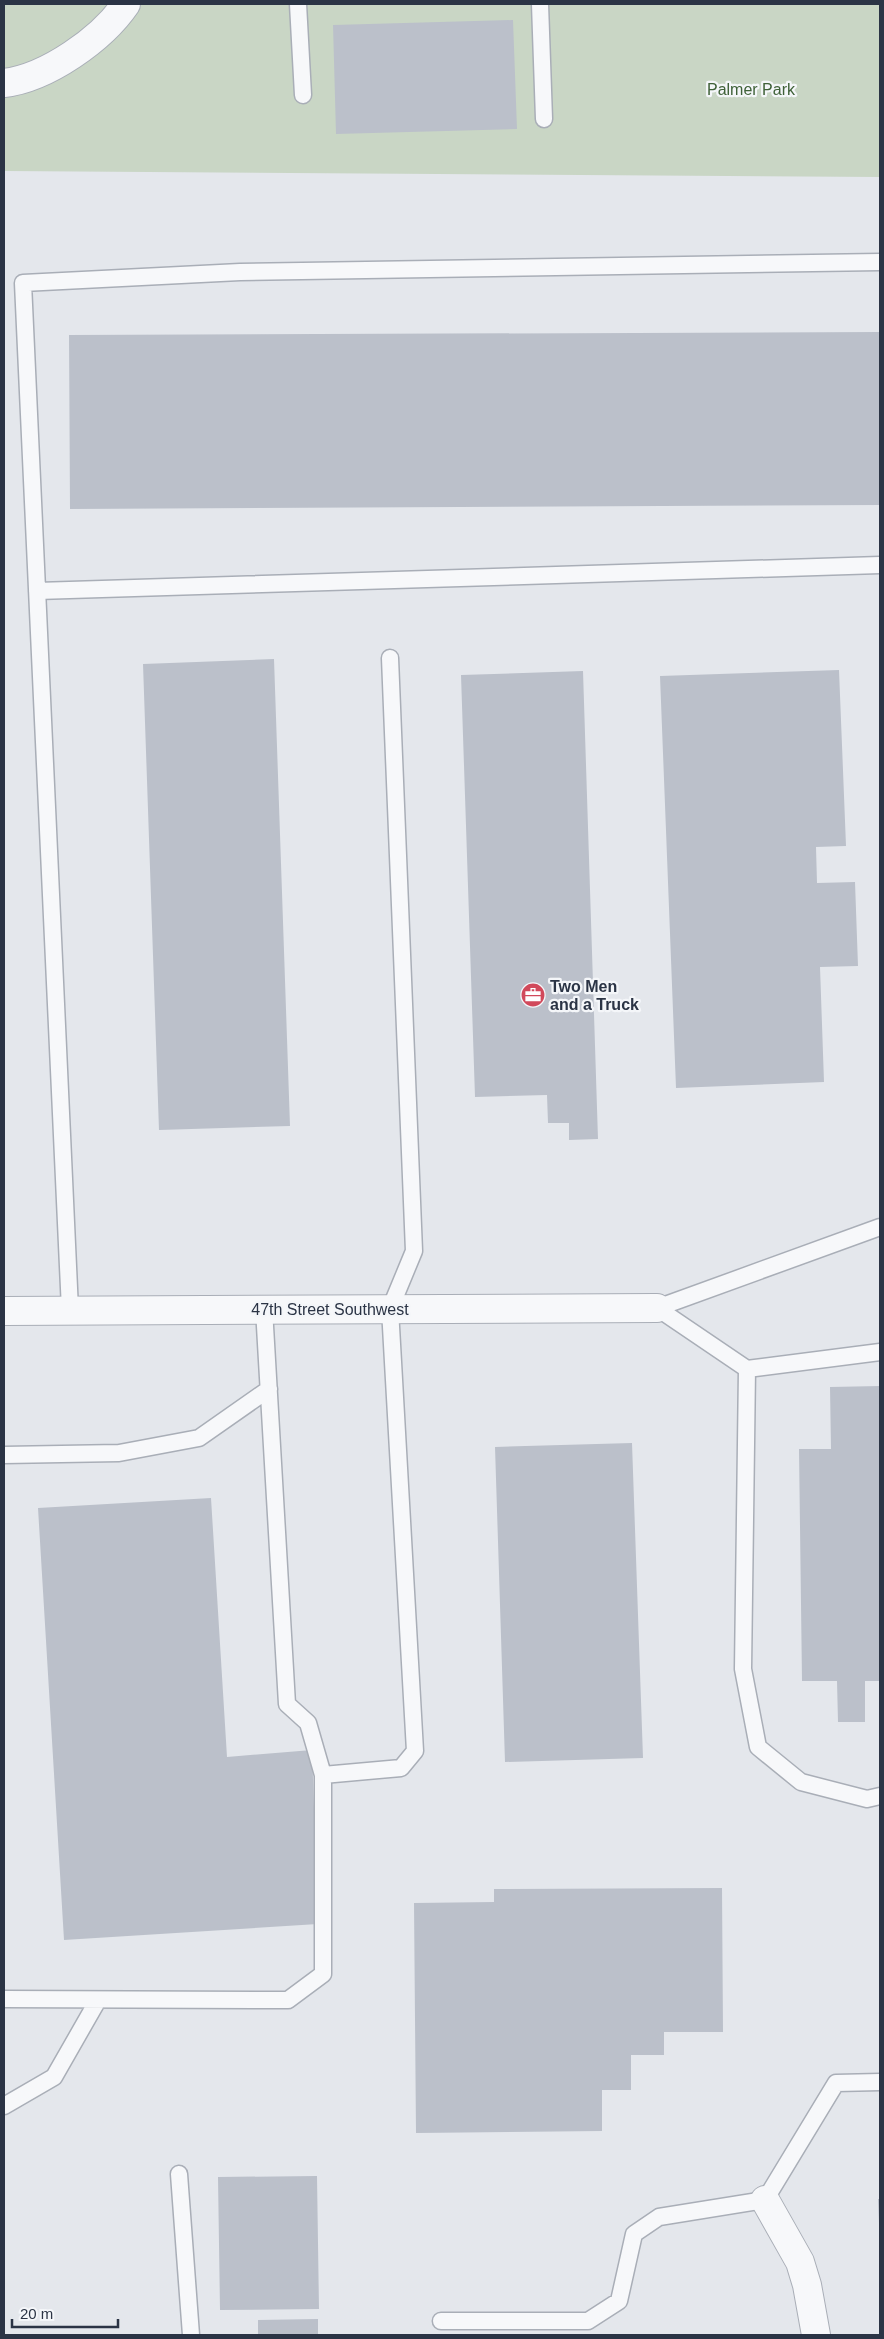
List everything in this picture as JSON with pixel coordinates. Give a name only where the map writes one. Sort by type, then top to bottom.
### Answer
[{"type":"street","points":[[4,83],[19,81],[71,56],[115,20],[126,4]]},
{"type":"street","name":"47th Street Southwest","points":[[4,1311],[657,1308]]},
{"type":"street","points":[[765,2200],[800,2262],[816,2335]]},
{"type":"lane","points":[[298,4],[303,95]]},
{"type":"lane","points":[[540,4],[544,119]]},
{"type":"lane","points":[[70,1310],[23,283],[240,272],[880,262]]},
{"type":"lane","points":[[37,590],[880,565]]},
{"type":"lane","points":[[323,1775],[401,1768],[415,1751],[390,1309],[414,1251],[390,658]]},
{"type":"lane","points":[[657,1308],[880,1227]]},
{"type":"lane","points":[[657,1308],[747,1369],[880,1352]]},
{"type":"lane","points":[[4,1999],[288,2000],[323,1974],[323,1775],[308,1723],[287,1704],[264,1309]]},
{"type":"lane","points":[[747,1369],[743,1669],[758,1747],[801,1782],[867,1799],[880,1796]]},
{"type":"lane","points":[[4,1455],[119,1453],[199,1438],[269,1390]]},
{"type":"lane","points":[[4,2106],[54,2077],[98,2000]]},
{"type":"lane","points":[[441,2321],[588,2321],[619,2301],[634,2234],[659,2217],[765,2200],[836,2083],[880,2082]]},
{"type":"lane","points":[[179,2174],[192,2335]]},
{"type":"green space","name":"Palmer Park","points":[[4,4],[880,4],[880,177],[4,171]]},
{"type":"building","points":[[513,20],[517,129],[336,134],[333,25]]},
{"type":"building","points":[[880,332],[880,505],[70,509],[69,335]]},
{"type":"building","points":[[274,659],[290,1126],[159,1130],[143,664]]},
{"type":"building","points":[[839,670],[846,846],[816,847],[817,883],[855,882],[858,966],[820,967],[824,1082],[676,1088],[660,676]]},
{"type":"building","points":[[583,671],[598,1139],[569,1140],[569,1123],[548,1123],[547,1095],[475,1097],[461,675]]},
{"type":"building","points":[[880,1386],[880,1681],[865,1681],[865,1722],[838,1722],[837,1681],[802,1681],[799,1449],[831,1449],[830,1387]]},
{"type":"building","points":[[632,1443],[643,1758],[505,1762],[495,1447]]},
{"type":"building","points":[[211,1498],[227,1757],[312,1750],[318,1924],[64,1940],[38,1508]]},
{"type":"building","points":[[722,1888],[723,2032],[664,2032],[664,2055],[631,2055],[631,2090],[602,2090],[602,2131],[416,2133],[414,1903],[494,1902],[494,1889]]},
{"type":"building","points":[[317,2176],[319,2309],[220,2310],[218,2177]]},
{"type":"building","points":[[878,2199],[880,2199],[880,2223],[879,2223]]},
{"type":"building","points":[[318,2319],[318,2335],[258,2335],[258,2320]]},
{"type":"place","name":"Two Men and a Truck","points":[[533,995]]}]
